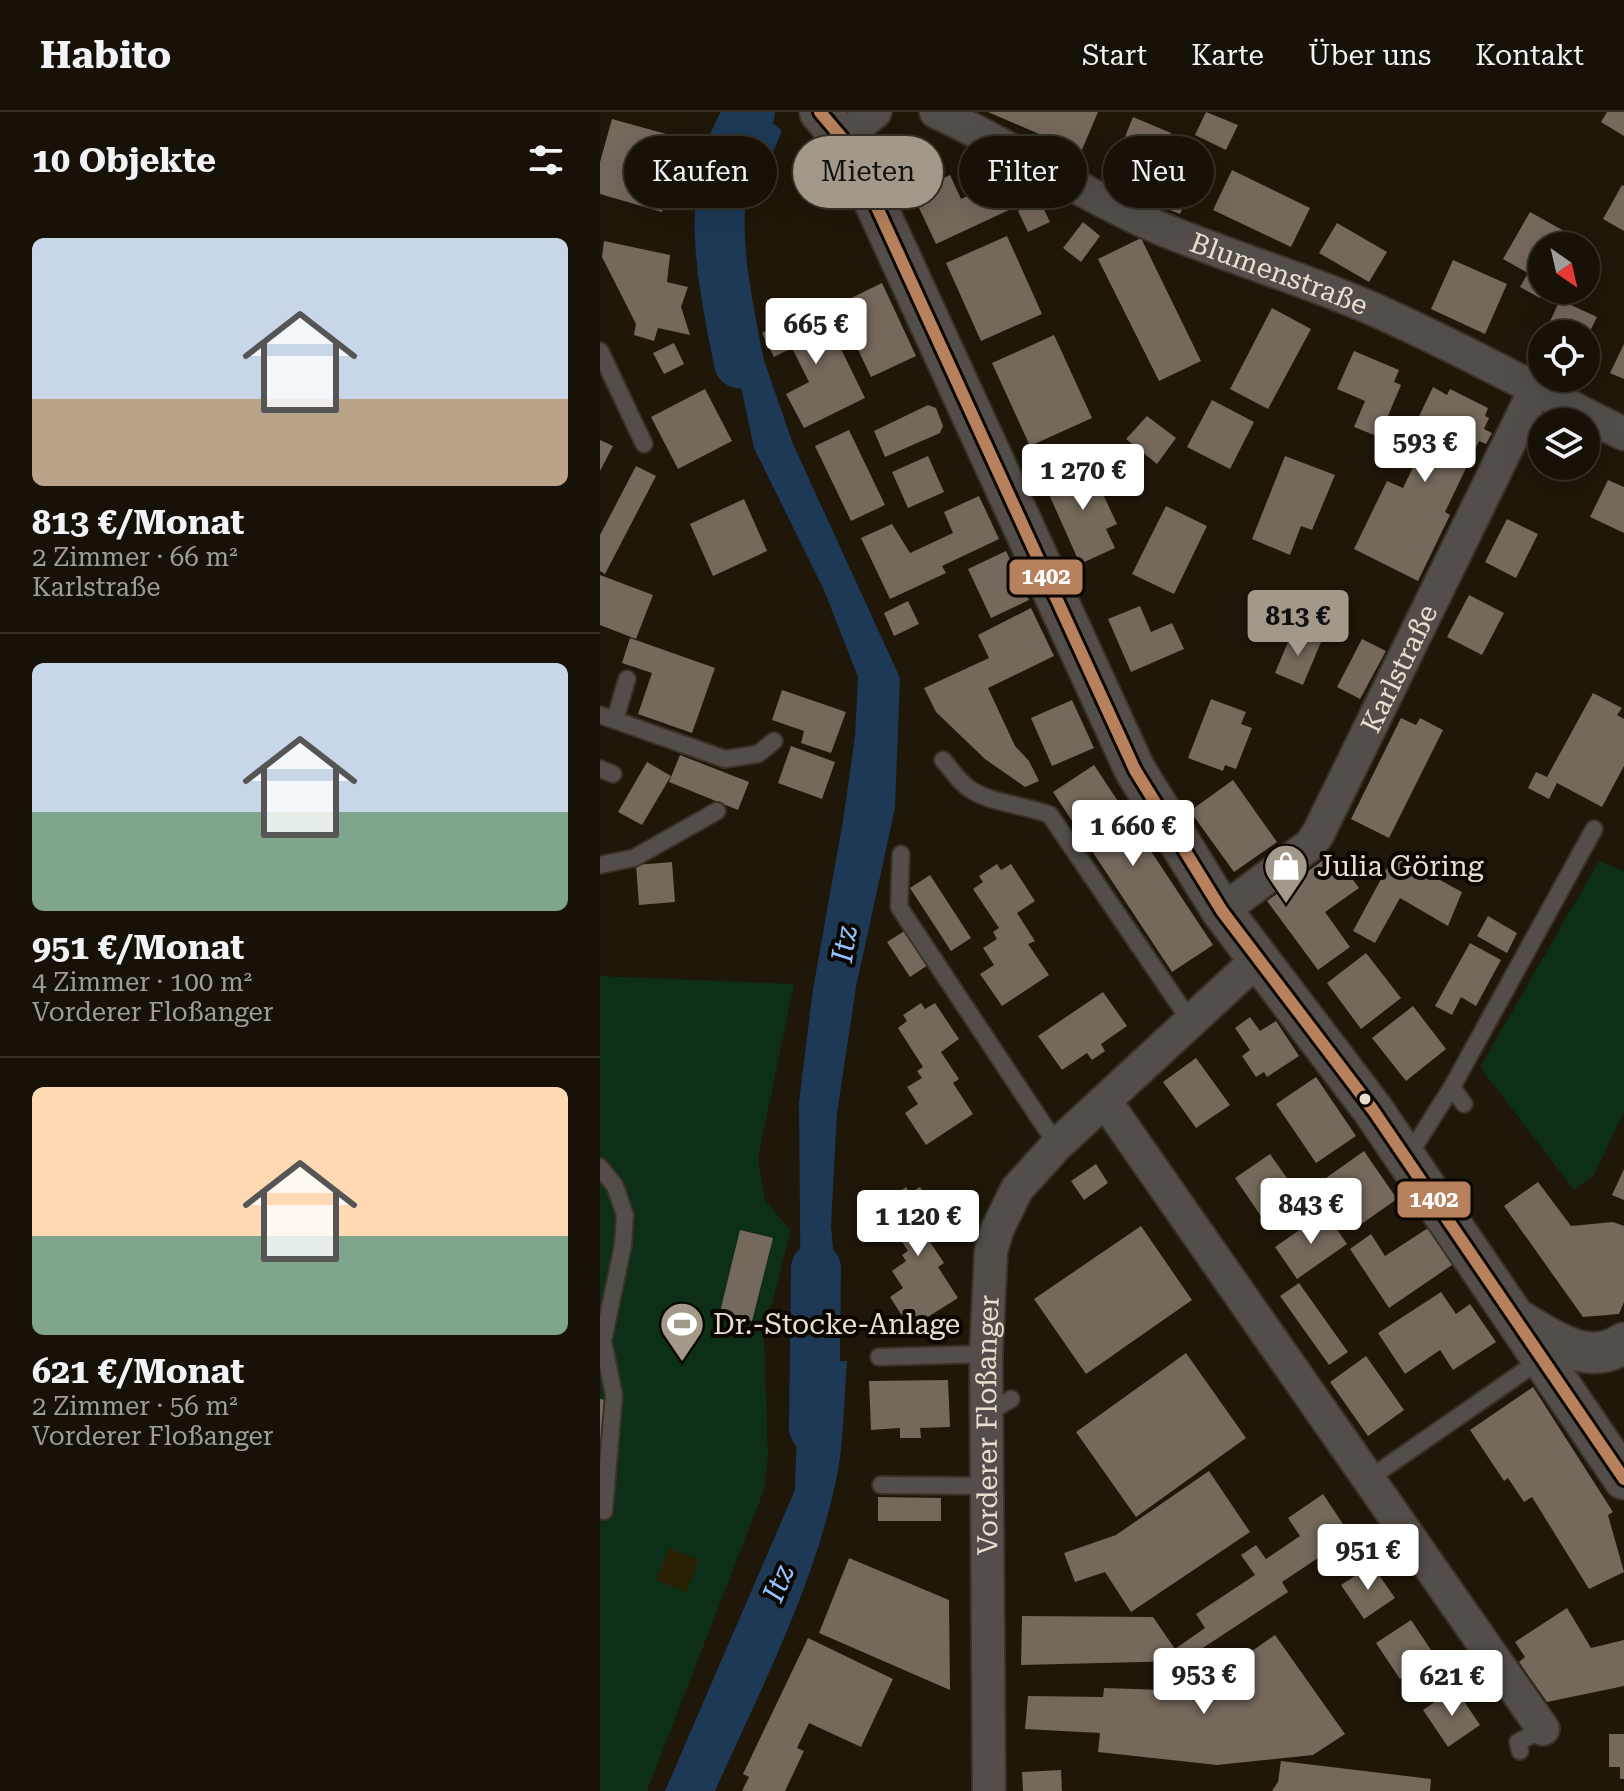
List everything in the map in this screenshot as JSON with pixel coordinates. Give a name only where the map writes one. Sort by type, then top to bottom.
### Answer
[{"type":"street","points":[[875,112],[829,123],[864,179],[1135,770],[1222,911],[1366,1101],[1517,1319],[1540,1360],[1621,1460]]},
{"type":"street","name":"Blumenstraße","points":[[936,112],[997,139],[1090,194],[1157,226],[1382,314],[1528,387]]},
{"type":"street","name":"Karlstraße","points":[[1222,911],[1310,845],[1318,834],[1534,392]]},
{"type":"street","name":"Blumenstraße","points":[[1539,392],[1624,434]]},
{"type":"street","name":"Vorderer Floßanger","points":[[989,1791],[985,1486],[998,1407],[986,1354],[991,1251],[997,1230],[1017,1189],[1057,1145],[1257,960]]},
{"type":"street","points":[[1105,1101],[1543,1729]]},
{"type":"street","points":[[1517,1319],[1563,1347],[1607,1352],[1624,1343]]},
{"type":"lane","points":[[600,351],[644,444]]},
{"type":"lane","points":[[627,679],[607,717],[725,759],[758,754],[774,741]]},
{"type":"lane","points":[[943,760],[968,788],[988,799],[1021,804],[1050,815],[1191,1022]]},
{"type":"lane","points":[[600,865],[634,858],[679,836],[717,811]]},
{"type":"lane","points":[[1406,1160],[1452,1087],[1594,829]]},
{"type":"lane","points":[[901,854],[899,907],[1057,1145]]},
{"type":"lane","points":[[1452,1087],[1464,1104]]},
{"type":"lane","points":[[600,1167],[615,1186],[625,1215],[623,1245],[603,1341],[614,1395],[604,1511]]},
{"type":"lane","points":[[879,1357],[986,1354]]},
{"type":"lane","points":[[1370,1478],[1540,1360]]},
{"type":"lane","points":[[881,1485],[985,1486]]},
{"type":"lane","points":[[1520,1751],[1518,1742],[1543,1729]]},
{"type":"green space","points":[[1599,861],[1624,871],[1624,1112],[1594,1175],[1574,1190],[1480,1067]]},
{"type":"green space","name":"Dr.-Stocke-Anlage","points":[[600,976],[794,984],[758,1159],[765,1200],[791,1231],[764,1333],[768,1456],[764,1490],[647,1791],[600,1791]]},
{"type":"sand","points":[[669,1548],[699,1560],[686,1592],[656,1580]]},
{"type":"water","points":[[723,112],[760,112],[782,131],[777,143],[777,136],[712,136]]},
{"type":"water","points":[[701,208],[736,208],[700,218]]},
{"type":"water","points":[[709,296],[748,298],[759,346],[793,444],[900,678],[895,808],[856,987],[837,1113],[831,1226],[841,1333],[801,1336],[799,1102],[813,989],[855,736],[858,677],[824,590],[754,448],[742,391],[709,339]]},
{"type":"water","points":[[847,1361],[838,1471],[816,1554],[786,1634],[715,1791],[665,1791],[795,1490],[799,1362]]},
{"type":"building","points":[[988,112],[1098,112],[1087,138],[1044,136]]},
{"type":"building","points":[[1206,112],[1238,125],[1226,150],[1214,144],[1214,136],[1195,135]]},
{"type":"building","points":[[1607,112],[1624,112],[1624,136],[1601,122]]},
{"type":"building","points":[[1133,117],[1171,133],[1170,136],[1125,136]]},
{"type":"building","points":[[612,119],[673,136],[624,136],[624,201],[600,194],[600,162]]},
{"type":"building","points":[[1232,170],[1310,208],[1291,247],[1214,208]]},
{"type":"building","points":[[950,175],[959,195],[959,208],[1009,210],[936,244],[919,208],[943,208],[943,178]]},
{"type":"building","points":[[1624,186],[1624,231],[1603,219]]},
{"type":"building","points":[[1043,208],[1050,222],[1028,232],[1018,211]]},
{"type":"building","points":[[1165,208],[1182,208],[1180,214]]},
{"type":"building","points":[[1530,212],[1566,232],[1528,232],[1528,273],[1503,259]]},
{"type":"building","points":[[1083,222],[1100,236],[1081,262],[1063,248]]},
{"type":"building","points":[[1337,223],[1387,252],[1369,282],[1319,253]]},
{"type":"building","points":[[1007,236],[1042,314],[981,341],[946,263]]},
{"type":"building","points":[[1141,238],[1201,361],[1159,381],[1098,259]]},
{"type":"building","points":[[604,241],[670,255],[667,282],[688,287],[681,307],[690,335],[658,328],[654,341],[634,335],[636,324],[602,257]]},
{"type":"building","points":[[1453,260],[1507,284],[1485,334],[1431,309]]},
{"type":"building","points":[[1528,273],[1528,291],[1520,287]]},
{"type":"building","points":[[882,283],[916,356],[871,377],[837,305]]},
{"type":"building","points":[[819,304],[865,398],[804,428],[786,394],[809,382],[792,348],[774,357],[762,333]]},
{"type":"building","points":[[1558,304],[1569,304],[1597,317],[1596,320],[1551,320]]},
{"type":"building","points":[[1272,308],[1311,329],[1268,409],[1230,389]]},
{"type":"building","points":[[1054,335],[1092,418],[1030,446],[992,363]]},
{"type":"building","points":[[674,343],[684,364],[664,374],[653,353]]},
{"type":"building","points":[[1624,344],[1624,379],[1610,373]]},
{"type":"building","points":[[1354,351],[1399,370],[1394,382],[1401,385],[1379,437],[1354,427],[1365,401],[1337,389]]},
{"type":"building","points":[[1433,387],[1447,395],[1450,389],[1488,408],[1485,416],[1489,418],[1484,429],[1492,433],[1486,444],[1479,441],[1445,512],[1450,515],[1418,581],[1354,549],[1387,481],[1403,488],[1418,457],[1403,450]]},
{"type":"building","points":[[705,389],[732,441],[678,469],[651,417]]},
{"type":"building","points":[[1212,400],[1254,422],[1230,469],[1187,447]]},
{"type":"building","points":[[928,405],[936,408],[943,426],[940,433],[885,457],[874,431]]},
{"type":"building","points":[[1147,416],[1176,438],[1157,464],[1126,439]]},
{"type":"building","points":[[849,430],[885,505],[851,521],[815,446]]},
{"type":"building","points":[[600,440],[613,446],[600,471]]},
{"type":"building","points":[[928,456],[944,492],[908,508],[892,472]]},
{"type":"building","points":[[1285,456],[1335,475],[1312,530],[1301,526],[1290,555],[1252,539]]},
{"type":"building","points":[[1088,462],[1117,524],[1106,529],[1115,548],[1080,564],[1044,483]]},
{"type":"building","points":[[636,466],[656,476],[605,574],[600,571],[600,535]]},
{"type":"building","points":[[1608,480],[1624,487],[1624,533],[1590,517]]},
{"type":"building","points":[[979,496],[999,539],[942,566],[946,573],[890,599],[861,538],[892,524],[910,553],[953,533],[944,512]]},
{"type":"building","points":[[744,499],[767,551],[713,576],[690,524]]},
{"type":"building","points":[[1166,506],[1207,526],[1174,594],[1132,574]]},
{"type":"building","points":[[1507,519],[1538,534],[1516,578],[1485,562]]},
{"type":"building","points":[[1006,551],[1029,600],[991,618],[968,569]]},
{"type":"building","points":[[600,575],[653,595],[636,639],[600,625]]},
{"type":"building","points":[[1469,595],[1504,613],[1482,655],[1447,637]]},
{"type":"building","points":[[908,601],[919,624],[894,636],[884,613]]},
{"type":"building","points":[[1140,606],[1151,632],[1172,623],[1184,649],[1131,672],[1108,619]]},
{"type":"building","points":[[1031,608],[1054,656],[988,688],[1015,746],[1029,761],[1039,781],[1025,787],[985,759],[936,712],[924,688],[989,658],[978,635]]},
{"type":"building","points":[[1293,630],[1321,642],[1303,685],[1275,673]]},
{"type":"building","points":[[630,638],[715,668],[692,733],[638,714],[652,673],[622,663]]},
{"type":"building","points":[[1362,639],[1386,651],[1360,699],[1337,687]]},
{"type":"building","points":[[782,690],[846,712],[831,753],[801,743],[804,731],[772,720]]},
{"type":"building","points":[[1593,693],[1622,708],[1617,715],[1624,719],[1624,766],[1602,807],[1557,783],[1549,799],[1528,788],[1536,772],[1547,777]]},
{"type":"building","points":[[1211,699],[1246,712],[1241,724],[1252,728],[1236,769],[1225,765],[1223,771],[1188,758]]},
{"type":"building","points":[[1072,700],[1094,748],[1052,766],[1031,718]]},
{"type":"building","points":[[1401,718],[1416,725],[1420,718],[1443,730],[1389,838],[1351,819]]},
{"type":"building","points":[[791,746],[835,762],[822,799],[778,783]]},
{"type":"building","points":[[680,755],[749,782],[738,810],[669,782]]},
{"type":"building","points":[[647,762],[671,776],[642,825],[618,812]]},
{"type":"building","points":[[1094,765],[1213,945],[1172,972],[1053,792]]},
{"type":"building","points":[[1233,780],[1277,842],[1234,872],[1190,811]]},
{"type":"building","points":[[1333,853],[1359,888],[1325,912],[1350,947],[1318,970],[1267,901]]},
{"type":"building","points":[[1394,855],[1462,892],[1448,926],[1400,898],[1375,943],[1353,931]]},
{"type":"building","points":[[672,862],[675,902],[639,905],[636,865]]},
{"type":"building","points":[[997,864],[1001,870],[1011,864],[1035,901],[1017,913],[1035,941],[1028,944],[1049,975],[1002,1006],[980,974],[994,965],[983,948],[997,939],[993,932],[999,928],[973,889],[983,882],[979,876]]},
{"type":"building","points":[[930,875],[971,938],[951,951],[910,888]]},
{"type":"building","points":[[1488,916],[1517,933],[1507,953],[1477,936]]},
{"type":"building","points":[[906,930],[928,965],[910,977],[887,942]]},
{"type":"building","points":[[1470,943],[1501,960],[1476,1006],[1461,997],[1452,1015],[1435,1006]]},
{"type":"building","points":[[1366,953],[1401,998],[1361,1029],[1327,983]]},
{"type":"building","points":[[1103,992],[1127,1026],[1101,1044],[1105,1051],[1092,1060],[1087,1053],[1062,1070],[1038,1036]]},
{"type":"building","points":[[921,1003],[925,1009],[935,1003],[959,1039],[941,1052],[959,1079],[953,1083],[973,1114],[926,1145],[905,1113],[918,1104],[907,1087],[922,1078],[917,1071],[923,1067],[898,1028],[907,1021],[903,1015]]},
{"type":"building","points":[[1413,1006],[1446,1049],[1406,1081],[1372,1038]]},
{"type":"building","points":[[1250,1017],[1260,1031],[1276,1021],[1299,1056],[1267,1077],[1264,1072],[1256,1077],[1242,1056],[1250,1050],[1235,1028]]},
{"type":"building","points":[[1196,1058],[1230,1105],[1196,1128],[1163,1082]]},
{"type":"building","points":[[1316,1077],[1356,1136],[1316,1163],[1276,1104]]},
{"type":"building","points":[[1364,1151],[1397,1199],[1360,1225],[1326,1178]]},
{"type":"building","points":[[1270,1154],[1303,1201],[1267,1225],[1235,1178]]},
{"type":"building","points":[[1096,1164],[1108,1183],[1084,1200],[1071,1181]]},
{"type":"building","points":[[1624,1169],[1624,1200],[1612,1195]]},
{"type":"building","points":[[1538,1182],[1571,1226],[1613,1222],[1624,1226],[1624,1302],[1619,1314],[1583,1317],[1504,1206]]},
{"type":"building","points":[[906,1187],[910,1193],[920,1187],[944,1223],[926,1236],[944,1263],[938,1267],[958,1298],[910,1328],[890,1297],[903,1288],[892,1271],[906,1261],[902,1255],[908,1251],[882,1211],[892,1204],[888,1199]]},
{"type":"building","points":[[1325,1212],[1347,1244],[1297,1279],[1275,1247]]},
{"type":"building","points":[[1141,1226],[1192,1300],[1086,1374],[1034,1299]]},
{"type":"building","points":[[1428,1228],[1452,1265],[1389,1308],[1350,1249],[1371,1234],[1385,1256]]},
{"type":"building","points":[[740,1230],[773,1238],[752,1321],[720,1312]]},
{"type":"building","points":[[1299,1283],[1348,1352],[1329,1365],[1280,1296]]},
{"type":"building","points":[[1441,1292],[1456,1314],[1470,1304],[1496,1342],[1453,1370],[1440,1350],[1405,1374],[1378,1333]]},
{"type":"building","points":[[1186,1353],[1246,1438],[1136,1517],[1076,1432]]},
{"type":"building","points":[[1366,1356],[1404,1410],[1368,1436],[1330,1382]]},
{"type":"building","points":[[948,1380],[950,1427],[920,1428],[921,1438],[900,1438],[900,1428],[871,1430],[869,1381]]},
{"type":"building","points":[[1533,1387],[1613,1512],[1608,1515],[1624,1572],[1589,1589],[1532,1497],[1524,1502],[1508,1478],[1504,1481],[1470,1430]]},
{"type":"building","points":[[600,1399],[611,1401],[601,1447],[600,1447]]},
{"type":"building","points":[[1209,1471],[1250,1532],[1131,1612],[1105,1572],[1075,1582],[1064,1553],[1116,1535]]},
{"type":"building","points":[[1323,1494],[1351,1536],[1282,1582],[1288,1592],[1183,1661],[1021,1665],[1022,1616],[1153,1617],[1175,1649],[1205,1628],[1196,1614],[1255,1575],[1241,1555],[1256,1545],[1266,1559],[1300,1536],[1288,1518]]},
{"type":"building","points":[[878,1497],[941,1498],[941,1521],[878,1521]]},
{"type":"building","points":[[849,1558],[949,1600],[950,1690],[819,1633]]},
{"type":"building","points":[[1372,1565],[1395,1598],[1364,1619],[1341,1585]]},
{"type":"building","points":[[1567,1608],[1591,1648],[1624,1640],[1624,1686],[1547,1702],[1519,1662],[1525,1657],[1515,1642]]},
{"type":"building","points":[[1411,1620],[1435,1656],[1400,1679],[1376,1643]]},
{"type":"building","points":[[1275,1635],[1345,1734],[1313,1755],[1217,1765],[1098,1752],[1100,1733],[1025,1729],[1028,1696],[1103,1697],[1104,1688],[1195,1691]]},
{"type":"building","points":[[808,1638],[893,1679],[861,1747],[809,1723],[797,1748],[804,1751],[785,1791],[742,1791],[749,1777],[743,1774]]},
{"type":"building","points":[[1455,1688],[1480,1725],[1448,1747],[1423,1710]]},
{"type":"building","points":[[1609,1734],[1624,1734],[1624,1779],[1620,1779],[1620,1767],[1609,1767]]},
{"type":"building","points":[[1281,1761],[1431,1779],[1430,1791],[1272,1791],[1278,1782]]},
{"type":"building","points":[[1061,1770],[1062,1791],[1023,1791],[1022,1772]]},
{"type":"waterway","name":"Itz","points":[[739,363],[722,267],[720,202],[725,171],[735,141],[750,112]]},
{"type":"waterway","name":"Itz","points":[[814,1428],[816,1268]]},
{"type":"transit line","name":"1402","points":[[820,112],[842,138],[864,179],[1135,770],[1222,911],[1373,1110],[1624,1479]]},
{"type":"place","name":"Julia Göring","points":[[1286,905]]},
{"type":"place","name":"Dr.-Stocke-Anlage","points":[[682,1363]]}]
